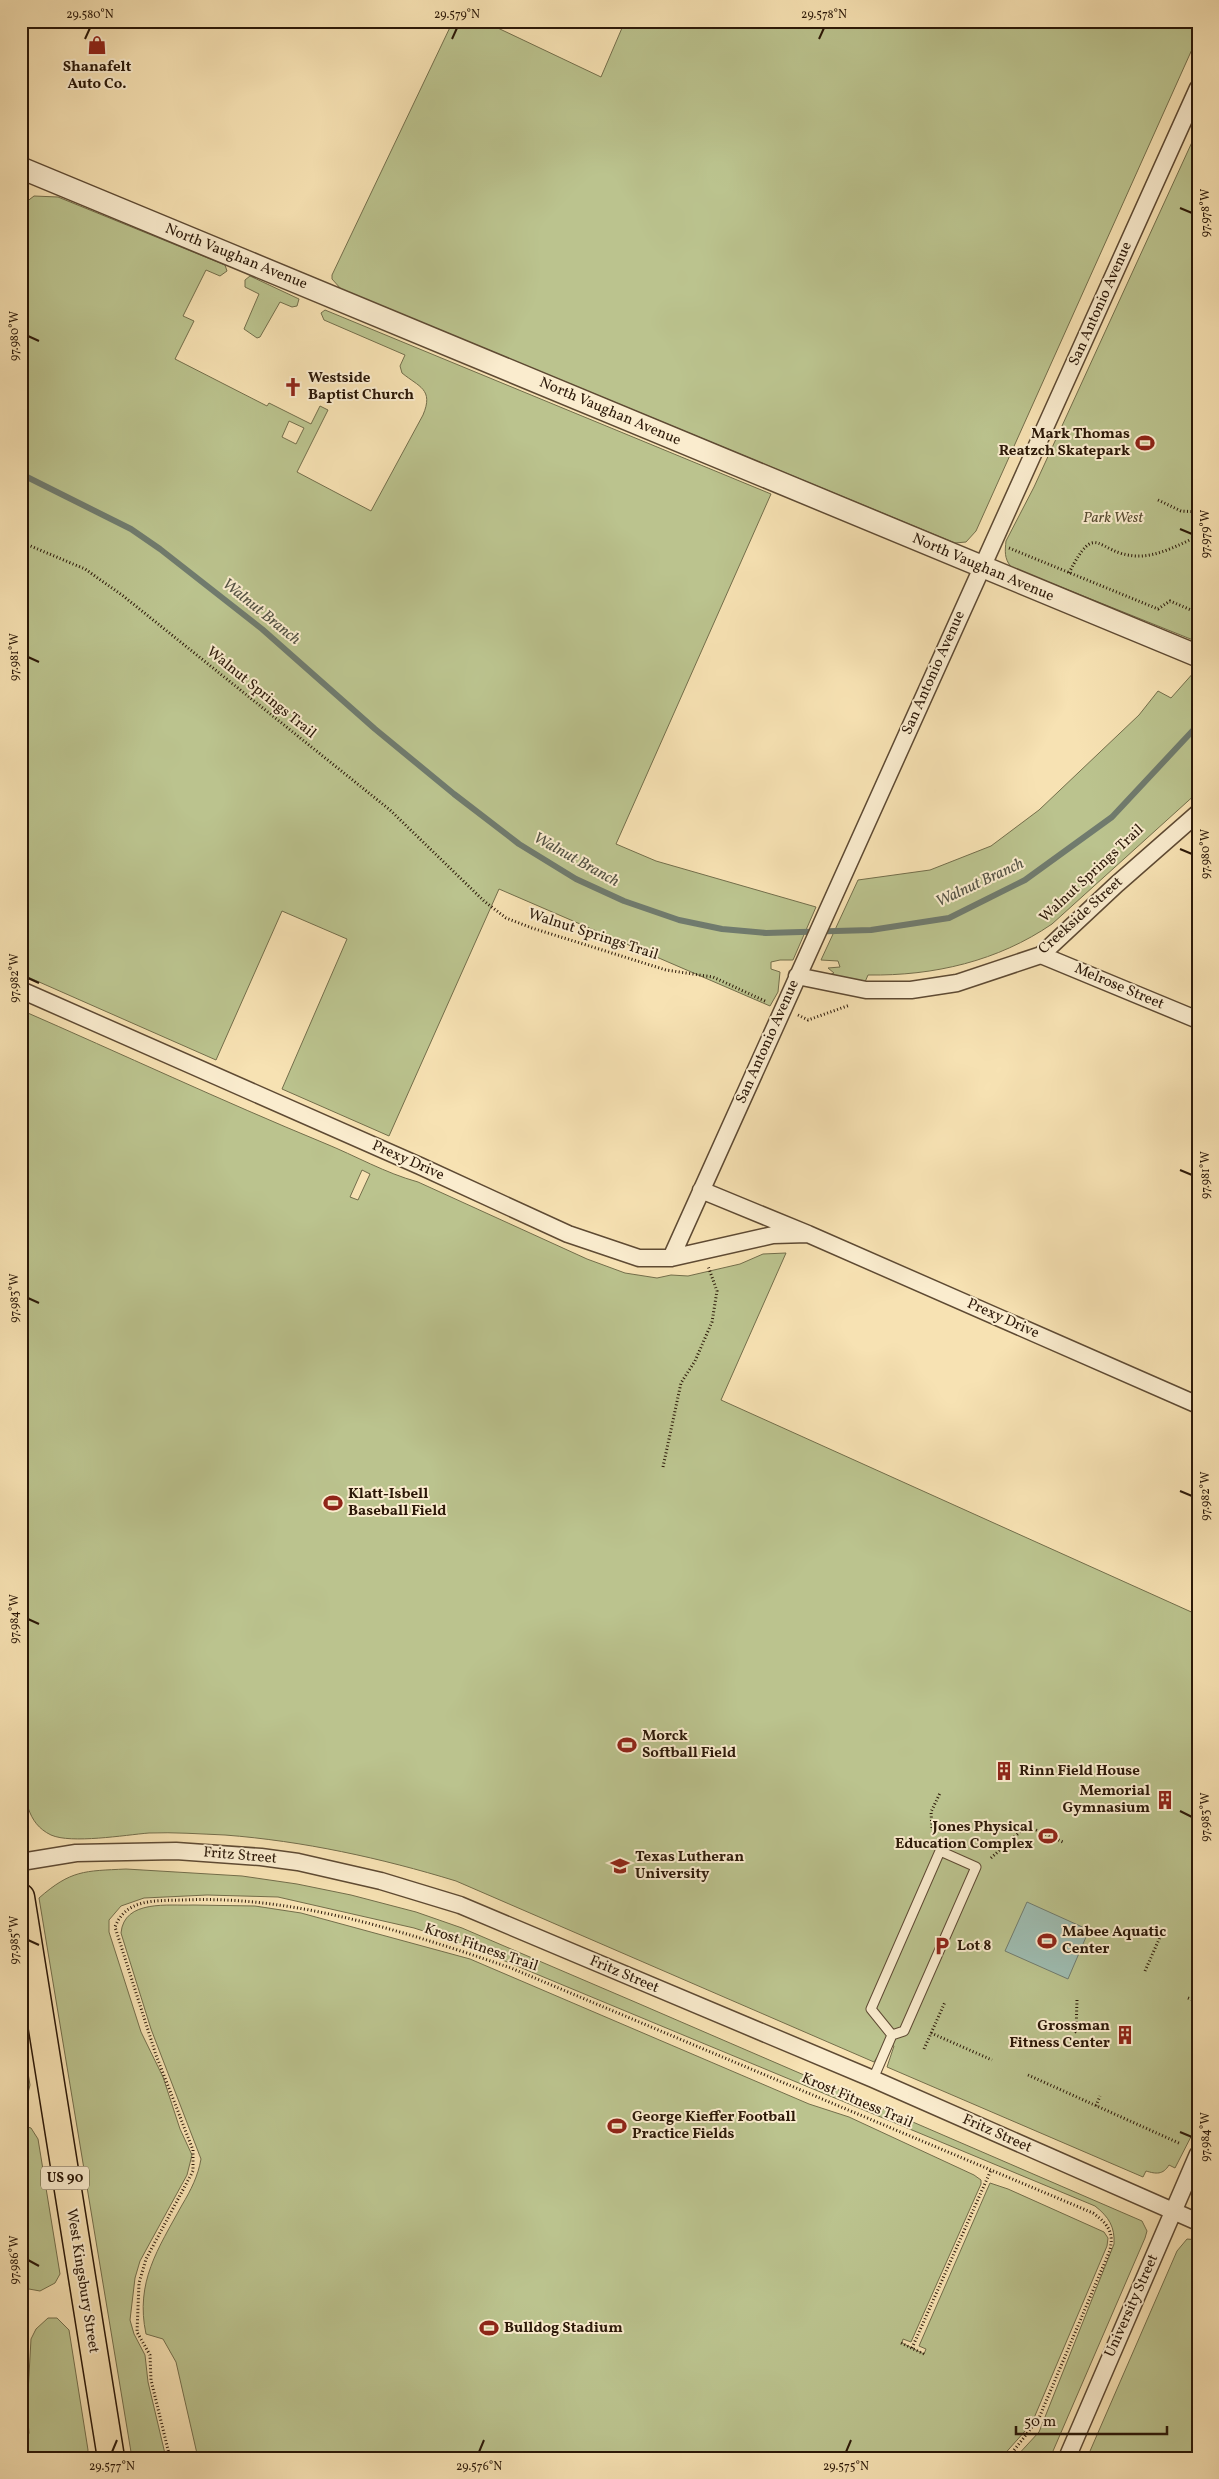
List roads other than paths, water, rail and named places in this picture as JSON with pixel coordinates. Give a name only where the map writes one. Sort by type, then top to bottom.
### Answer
[{"type":"main road","name":"West Kingsbury Street","points":[[21,1897],[111,2458]]},
{"type":"street","name":"San Antonio Avenue","points":[[671,1258],[1198,88]]},
{"type":"street","name":"North Vaughan Avenue","points":[[21,168],[1193,655]]},
{"type":"street","name":"Creekside Street","points":[[797,976],[866,990],[911,990],[948,985],[980,977],[1041,955],[1117,884],[1198,813]]},
{"type":"street","name":"Melrose Street","points":[[1041,955],[1198,1020]]},
{"type":"street","name":"Prexy Drive","points":[[21,990],[420,1166],[568,1234],[639,1258],[671,1258],[773,1235],[808,1234]]},
{"type":"street","name":"Prexy Drive","points":[[701,1190],[808,1234],[1198,1405]]},
{"type":"street","name":"Fritz Street","points":[[21,1862],[76,1853],[176,1851],[260,1857],[298,1862],[373,1879],[460,1905],[872,2079],[1198,2222]]},
{"type":"street","name":"University Street","points":[[1067,2458],[1198,2154]]},
{"type":"lane","points":[[872,2079],[892,2035],[904,2031],[976,1866],[940,1851],[871,2008],[892,2035]]},
{"type":"water","name":"Mabee Aquatic Center","points":[[1027,1902],[1089,1930],[1068,1979],[1005,1951]]},
{"type":"waterway","name":"Walnut Branch","points":[[21,474],[131,529],[160,549],[262,629],[375,729],[519,844],[576,879],[624,901],[679,920],[722,929],[766,933],[871,930],[949,918],[1025,880],[1112,817],[1198,725]]},
{"type":"place","name":"Shanafelt Auto Co.","points":[[97,45]]},
{"type":"place","name":"Westside Baptist Church","points":[[293,387]]},
{"type":"place","name":"Mark Thomas Reatzch Skatepark","points":[[1145,443]]},
{"type":"place","name":"Klatt-Isbell Baseball Field","points":[[333,1503]]},
{"type":"place","name":"Morck Softball Field","points":[[627,1745]]},
{"type":"place","name":"Rinn Field House","points":[[1004,1771]]},
{"type":"place","name":"Memorial Gymnasium","points":[[1165,1800]]},
{"type":"place","name":"Jones Physical Education Complex","points":[[1048,1836]]},
{"type":"place","name":"Texas Lutheran University","points":[[620,1866]]},
{"type":"place","name":"Mabee Aquatic Center","points":[[1047,1941]]},
{"type":"place","name":"Lot 8","points":[[942,1946]]},
{"type":"place","name":"Grossman Fitness Center","points":[[1125,2035]]},
{"type":"place","name":"George Kieffer Football Practice Fields","points":[[617,2126]]},
{"type":"place","name":"Bulldog Stadium","points":[[489,2328]]},
{"type":"park label","name":"Park West","points":[[1113,518]]}]
